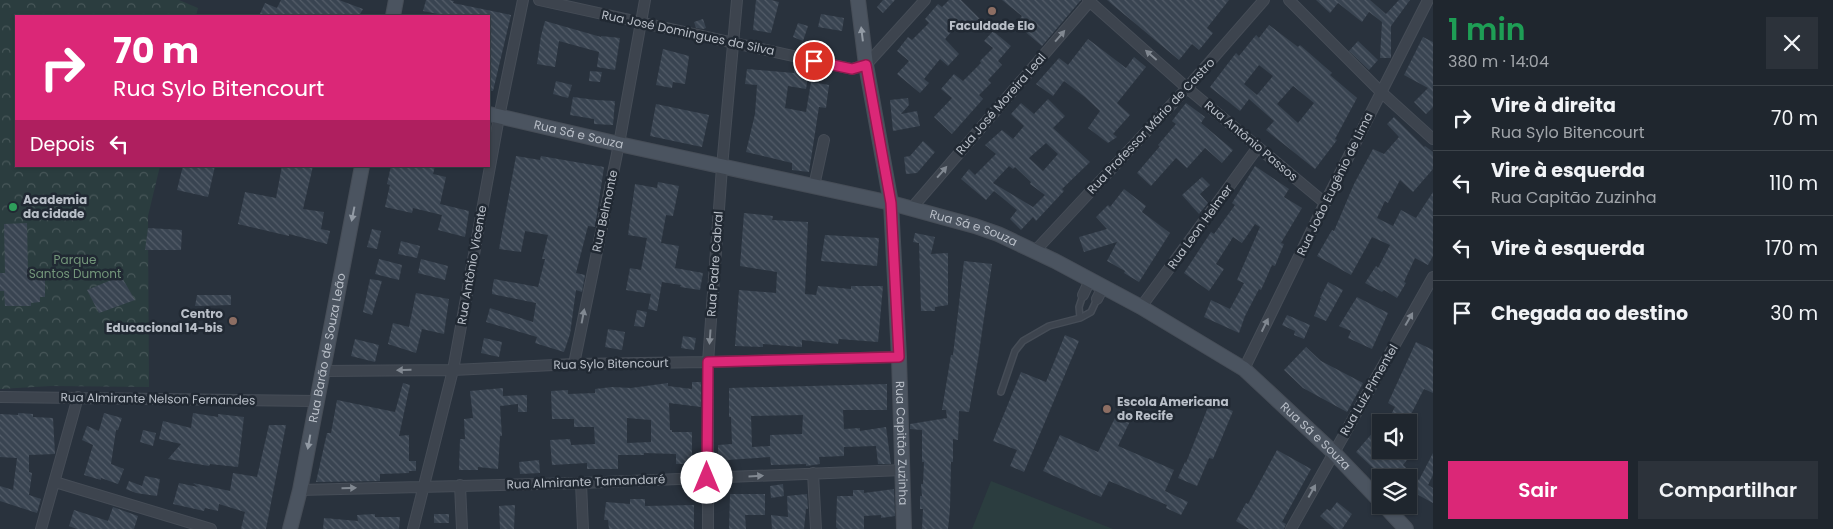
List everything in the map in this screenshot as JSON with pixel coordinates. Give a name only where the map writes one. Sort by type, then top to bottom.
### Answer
[{"type":"street","name":"Rua Antônio Vicente","points":[[490,140],[494,115],[523,0]]},
{"type":"street","name":"Rua José Domingues da Silva","points":[[539,0],[852,69],[866,65]]},
{"type":"street","name":"Rua Belmonte","points":[[574,364],[619,144],[645,0]]},
{"type":"street","name":"Rua Padre Cabral","points":[[708,529],[708,362],[722,166],[738,0]]},
{"type":"street","name":"Rua Capitão Zuzinha","points":[[858,0],[866,65],[891,203],[899,357],[904,529]]},
{"type":"street","points":[[866,65],[925,0]]},
{"type":"street","name":"Rua Antônio Passos","points":[[1090,0],[1187,88],[1325,203]]},
{"type":"street","name":"Rua José Moreira Leal","points":[[911,209],[1090,0]]},
{"type":"street","name":"Rua Professor Mário de Castro","points":[[1035,251],[1187,88],[1264,0]]},
{"type":"street","points":[[1289,0],[1380,92],[1433,139]]},
{"type":"street","name":"Rua João Eugênio de Lima","points":[[1244,368],[1380,92],[1428,0]]},
{"type":"street","name":"Rua Sá e Souza","points":[[494,115],[891,203],[975,226],[1035,251],[1090,280],[1100,293],[1141,307],[1244,368],[1333,452],[1372,493]]},
{"type":"street","points":[[814,186],[824,140]]},
{"type":"street","name":"Rua Leon Helmer","points":[[1141,307],[1258,147]]},
{"type":"street","name":"Rua Barão de Souza Leão","points":[[290,529],[300,490],[362,167]]},
{"type":"street","name":"Rua Antônio Vicente","points":[[413,529],[453,370],[486,167]]},
{"type":"street","name":"Rua Luiz Pimentel","points":[[1291,529],[1433,277]]},
{"type":"street","points":[[1083,295],[1090,280]]},
{"type":"street","name":"Rua Sylo Bitencourt","points":[[322,371],[453,370],[574,364],[899,357]]},
{"type":"street","name":"Rua Almirante Nelson Fernandes","points":[[0,397],[316,401]]},
{"type":"street","points":[[41,529],[78,397]]},
{"type":"street","name":"Rua Almirante Tamandaré","points":[[300,490],[581,483],[902,470]]},
{"type":"street","points":[[814,474],[816,529]]},
{"type":"street","points":[[55,482],[211,529]]},
{"type":"street","points":[[581,483],[583,529]]},
{"type":"street","points":[[460,485],[462,529]]},
{"type":"street","points":[[1392,514],[1406,529]]},
{"type":"street","points":[[172,529],[176,518]]},
{"type":"lane","points":[[1001,392],[1014,351],[1023,341],[1049,326],[1080,318],[1091,312],[1100,293]]},
{"type":"lane","points":[[1080,318],[1078,307],[1083,295]]},
{"type":"green space","name":"Parque Santos Dumont","points":[[0,0],[179,0],[198,8],[196,15],[15,15],[15,167],[160,167],[148,216],[149,387],[51,386],[0,389]]},
{"type":"green space","points":[[991,481],[1113,529],[972,529]]},
{"type":"building","points":[[281,0],[339,0],[363,9],[360,15],[259,15],[265,3],[277,8]]},
{"type":"building","points":[[426,0],[449,0],[454,1],[453,3],[511,15],[493,91],[490,91],[490,15],[443,15],[423,11]]},
{"type":"building","points":[[756,0],[779,2],[771,33],[753,30]]},
{"type":"building","points":[[883,0],[895,0],[883,13],[877,7]]},
{"type":"building","points":[[949,0],[961,0],[980,19],[971,28],[962,20],[945,39],[959,54],[948,66],[940,59],[924,79],[929,83],[920,93],[897,74],[909,61],[897,51],[908,37],[912,40],[929,23],[925,19],[938,4],[942,7]]},
{"type":"building","points":[[1002,0],[1081,0],[1042,46],[1016,24],[1022,16]]},
{"type":"building","points":[[1107,0],[1229,0],[1207,28],[1213,33],[1199,50],[1192,44],[1179,60]]},
{"type":"building","points":[[1316,0],[1370,0],[1386,14],[1399,0],[1410,0],[1391,26],[1391,58],[1380,58],[1382,22],[1369,12],[1362,22],[1338,3],[1330,13]]},
{"type":"building","points":[[821,14],[844,18],[842,31],[818,27]]},
{"type":"building","points":[[703,19],[706,28],[696,28],[694,22]]},
{"type":"building","points":[[545,21],[601,37],[620,38],[615,70],[597,67],[599,52],[559,41],[555,67],[537,64]]},
{"type":"building","points":[[798,23],[808,26],[803,41],[793,37]]},
{"type":"building","points":[[1269,25],[1298,47],[1300,45],[1332,73],[1330,75],[1357,98],[1335,139],[1337,140],[1315,169],[1266,130],[1274,121],[1249,99],[1240,111],[1210,87],[1236,53],[1239,56],[1256,35],[1259,38]],"holes":[[[1259,65],[1273,76],[1257,95],[1244,84]],[[1293,86],[1314,103],[1298,123],[1277,104]]]},
{"type":"building","points":[[993,31],[1011,46],[998,61],[1002,65],[988,80],[991,83],[979,95],[983,99],[952,134],[934,117],[952,98],[941,89],[954,74],[963,81],[981,63],[980,61],[993,48],[984,41]]},
{"type":"building","points":[[1423,37],[1433,42],[1433,107],[1426,114],[1414,102],[1428,88],[1404,75]]},
{"type":"building","points":[[1088,39],[1126,68],[1134,57],[1146,67],[1117,103],[1130,115],[1113,134],[1117,137],[1108,143],[1088,128],[1100,111],[1085,97],[1064,81],[1053,96],[1036,84],[1059,58],[1068,65]]},
{"type":"building","points":[[1358,41],[1378,60],[1369,70],[1349,51]]},
{"type":"building","points":[[663,49],[689,56],[685,84],[673,82],[672,88],[656,85]]},
{"type":"building","points":[[747,69],[794,73],[794,69],[809,71],[806,89],[788,86],[785,108],[806,112],[811,82],[829,85],[826,108],[819,107],[809,172],[792,170],[792,163],[746,152],[755,114],[757,85],[745,84]]},
{"type":"building","points":[[590,71],[602,72],[600,82],[589,81]]},
{"type":"building","points":[[556,81],[572,85],[568,98],[553,94]]},
{"type":"building","points":[[573,97],[615,101],[613,125],[594,124],[594,119],[570,115]]},
{"type":"building","points":[[908,98],[909,105],[901,114],[917,111],[920,126],[893,131],[890,100]]},
{"type":"building","points":[[1048,99],[1065,116],[1053,128],[1090,162],[1062,189],[1064,191],[1036,221],[1033,217],[1021,230],[1010,219],[1017,210],[994,191],[986,200],[961,179],[969,169],[975,175],[996,154],[985,145],[1002,130],[1013,139],[1024,126],[1011,114],[1021,103],[1034,114]],"holes":[[[1046,143],[1058,154],[1043,171],[1029,158]],[[1009,166],[1013,169],[1015,167],[1031,182],[1030,184],[1045,195],[1033,207],[993,183]]]},
{"type":"building","points":[[1186,103],[1205,117],[1201,123],[1233,150],[1222,163],[1205,148],[1187,168],[1176,158],[1151,186],[1137,173],[1176,124],[1172,121]]},
{"type":"building","points":[[656,104],[709,115],[702,147],[650,136]]},
{"type":"building","points":[[1394,117],[1424,147],[1433,152],[1433,169],[1413,192],[1400,180],[1388,203],[1385,201],[1377,218],[1393,226],[1401,210],[1416,218],[1433,192],[1433,256],[1428,265],[1415,258],[1404,282],[1406,283],[1397,298],[1384,290],[1382,292],[1365,283],[1376,266],[1378,268],[1390,245],[1372,237],[1351,275],[1317,256],[1332,230],[1334,231],[1354,184],[1373,149],[1384,154],[1399,137],[1387,124]]},
{"type":"building","points":[[923,141],[935,152],[917,173],[906,174],[904,157],[910,156]]},
{"type":"building","points":[[516,156],[540,160],[541,156],[604,167],[595,227],[588,226],[576,273],[585,275],[582,292],[576,290],[570,334],[564,352],[535,343],[537,337],[486,322],[490,308],[533,322],[536,303],[492,294],[494,279],[538,287],[545,259],[542,259],[548,235],[525,231],[521,252],[499,249]]},
{"type":"building","points":[[1255,166],[1289,189],[1284,197],[1302,208],[1281,243],[1284,244],[1275,266],[1272,265],[1261,290],[1259,289],[1245,316],[1239,333],[1204,317],[1211,300],[1230,309],[1244,283],[1237,280],[1260,227],[1255,224],[1242,243],[1233,237],[1216,264],[1224,269],[1209,291],[1184,273],[1211,232],[1214,234],[1235,205],[1232,203]]},
{"type":"building","points":[[183,167],[215,167],[208,197],[177,190]]},
{"type":"building","points":[[282,167],[313,167],[303,209],[324,212],[321,229],[330,231],[327,244],[238,224],[245,192],[276,198]]},
{"type":"building","points":[[391,167],[435,167],[433,174],[446,177],[440,204],[469,211],[465,237],[438,230],[442,215],[413,208],[412,213],[385,207],[390,185],[387,184]]},
{"type":"building","points":[[1202,177],[1210,185],[1200,194],[1208,203],[1199,214],[1182,195]]},
{"type":"building","points":[[658,182],[679,186],[673,216],[666,215],[661,243],[679,246],[675,268],[703,273],[700,290],[662,282],[657,311],[648,309],[651,294],[626,290],[630,268],[641,270],[647,238],[628,235],[635,184],[657,188]]},
{"type":"building","points":[[1124,189],[1146,206],[1142,212],[1170,233],[1139,282],[1124,273],[1125,271],[1107,261],[1117,242],[1084,252],[1079,237],[1107,229],[1096,217],[1108,205],[1110,207]]},
{"type":"building","points":[[744,213],[773,216],[772,220],[808,222],[805,294],[816,295],[818,286],[851,289],[851,286],[883,286],[878,342],[839,339],[838,344],[802,340],[802,347],[763,344],[763,347],[735,346],[739,290],[776,293],[777,272],[740,266]]},
{"type":"building","points":[[27,223],[28,273],[45,273],[45,297],[40,297],[40,302],[31,303],[31,306],[5,306],[4,291],[0,291],[0,273],[5,273],[4,224]]},
{"type":"building","points":[[148,228],[182,230],[181,250],[145,250]]},
{"type":"building","points":[[372,229],[381,231],[377,249],[367,247]]},
{"type":"building","points":[[915,233],[935,237],[931,254],[948,253],[948,305],[935,307],[935,311],[921,311],[919,243],[913,242]]},
{"type":"building","points":[[825,235],[879,238],[877,266],[821,261]]},
{"type":"building","points":[[401,241],[420,246],[417,258],[398,254]]},
{"type":"building","points":[[379,259],[402,265],[399,280],[375,274]]},
{"type":"building","points":[[421,259],[448,266],[445,280],[418,273]]},
{"type":"building","points":[[964,261],[992,264],[978,359],[969,412],[959,411],[958,440],[953,439],[948,529],[922,529],[923,509],[920,509],[920,496],[922,496],[921,484],[923,484],[924,462],[922,462],[922,430],[910,429],[910,424],[947,418],[946,410],[942,410],[951,355],[953,355]]},
{"type":"building","points":[[121,276],[135,300],[99,313],[87,290]]},
{"type":"building","points":[[370,279],[382,281],[372,315],[363,312]]},
{"type":"building","points":[[1328,282],[1343,290],[1326,321],[1314,316]]},
{"type":"building","points":[[416,293],[449,299],[444,334],[422,329],[416,353],[388,344],[393,323],[409,327]]},
{"type":"building","points":[[197,295],[231,295],[231,305],[195,306]]},
{"type":"building","points":[[1357,297],[1388,313],[1372,349],[1348,338],[1351,331],[1339,326]]},
{"type":"building","points":[[637,310],[647,312],[644,327],[634,326]]},
{"type":"building","points":[[1287,315],[1310,325],[1304,339],[1294,335],[1295,331],[1282,325]]},
{"type":"building","points":[[608,329],[625,332],[622,350],[605,347]]},
{"type":"building","points":[[1065,335],[1079,341],[1024,472],[1010,466],[1017,450],[993,441],[1021,372],[1046,382]]},
{"type":"building","points":[[683,336],[696,338],[694,350],[681,348]]},
{"type":"building","points":[[484,338],[502,342],[499,357],[481,353]]},
{"type":"building","points":[[355,339],[379,345],[375,362],[351,356]]},
{"type":"building","points":[[1416,342],[1433,350],[1433,393],[1424,389],[1411,414],[1391,414],[1395,407],[1388,403]]},
{"type":"building","points":[[1306,347],[1321,361],[1363,383],[1347,412],[1303,388],[1284,370]]},
{"type":"building","points":[[692,382],[701,382],[701,407],[669,403],[670,430],[672,432],[692,432],[692,464],[676,464],[676,454],[644,453],[644,455],[618,455],[618,469],[587,469],[587,463],[552,465],[550,440],[570,439],[571,445],[595,444],[594,427],[574,427],[574,419],[552,419],[551,391],[568,390],[568,394],[595,393],[595,389],[612,387],[631,388],[668,383],[668,386],[692,389]],"holes":[[[627,418],[651,420],[651,442],[627,443]]]},
{"type":"building","points":[[403,383],[410,385],[399,436],[409,435],[409,461],[416,461],[416,471],[380,474],[380,481],[316,482],[327,433],[331,433],[337,400],[395,412]]},
{"type":"building","points":[[887,384],[887,410],[843,410],[844,429],[860,428],[860,431],[886,427],[891,464],[878,464],[876,446],[844,447],[844,456],[819,457],[820,464],[806,466],[806,464],[771,465],[770,457],[727,460],[728,462],[718,463],[718,445],[732,444],[731,417],[729,417],[729,388]],"holes":[[[803,415],[802,434],[770,435],[770,446],[752,447],[751,416]]]},
{"type":"building","points":[[503,388],[503,396],[527,395],[527,412],[518,412],[518,404],[500,406],[502,436],[500,436],[498,469],[478,467],[478,470],[459,470],[460,439],[465,439],[464,419],[473,418],[470,391]]},
{"type":"building","points":[[1210,402],[1233,411],[1213,459],[1209,458],[1197,486],[1178,478],[1186,463]]},
{"type":"building","points":[[1119,410],[1132,417],[1118,446],[1174,470],[1165,491],[1188,502],[1181,515],[1166,508],[1167,505],[1109,481],[1101,497],[1043,471],[1060,435],[1098,452]]},
{"type":"building","points":[[18,413],[33,414],[33,417],[53,418],[55,454],[29,455],[29,472],[32,473],[29,495],[41,499],[37,513],[0,501],[0,486],[13,490],[17,458],[0,457],[0,414],[18,415]]},
{"type":"building","points":[[104,413],[122,418],[118,430],[116,430],[111,464],[124,469],[118,484],[84,475],[93,445],[82,440],[87,426],[99,431]]},
{"type":"building","points":[[193,413],[218,417],[218,414],[244,417],[238,467],[210,464],[209,466],[168,459],[181,444],[159,439],[163,421],[191,428]]},
{"type":"building","points":[[269,425],[286,425],[266,529],[241,529],[245,512],[219,504],[218,511],[205,508],[204,511],[173,504],[179,483],[198,487],[193,483],[230,491],[233,473],[257,477]]},
{"type":"building","points":[[143,430],[156,433],[153,446],[140,442]]},
{"type":"building","points":[[1372,433],[1372,459],[1406,459],[1403,465],[1407,469],[1374,469],[1356,452]]},
{"type":"building","points":[[1277,450],[1311,469],[1282,522],[1286,524],[1284,529],[1249,529],[1236,521],[1246,503],[1248,504]]},
{"type":"building","points":[[1433,453],[1433,475],[1428,485],[1433,488],[1433,503],[1417,494],[1417,478],[1419,480]]},
{"type":"building","points":[[539,460],[540,473],[520,474],[519,462]]},
{"type":"building","points":[[145,476],[160,479],[157,496],[136,493],[126,489],[129,481],[142,486]]},
{"type":"building","points":[[783,484],[784,496],[771,498],[770,486]]},
{"type":"building","points":[[894,489],[895,516],[881,518],[881,515],[864,516],[864,529],[838,529],[836,527],[837,496],[853,496],[853,490],[864,490],[864,493]]},
{"type":"building","points":[[730,494],[765,494],[765,515],[745,515],[746,529],[729,529]]},
{"type":"building","points":[[807,494],[808,509],[806,509],[804,529],[772,529],[771,515],[788,517],[787,496]]},
{"type":"building","points":[[630,499],[645,499],[645,506],[694,505],[694,529],[609,529],[608,520],[604,520],[606,502],[630,504]]},
{"type":"building","points":[[1337,502],[1352,514],[1342,529],[1335,529],[1320,516],[1327,509],[1330,511]]},
{"type":"building","points":[[515,505],[514,529],[500,529],[499,506]]},
{"type":"building","points":[[113,507],[138,516],[134,529],[77,529],[69,526],[74,510],[108,521]]},
{"type":"building","points":[[375,514],[375,517],[400,517],[399,529],[323,529],[324,518],[358,521],[357,515]]},
{"type":"building","points":[[434,514],[449,514],[449,523],[434,523]]},
{"type":"place","name":"Faculdade Elo","points":[[992,11]]},
{"type":"place","name":"Academia da cidade","points":[[13,207]]},
{"type":"place","name":"Centro Educacional 14-bis","points":[[233,321]]},
{"type":"place","name":"Escola Americana do Recife","points":[[1107,409]]},
{"type":"route","points":[[707,478],[708,362],[899,357],[891,203],[866,65],[852,69],[814,61]]}]
